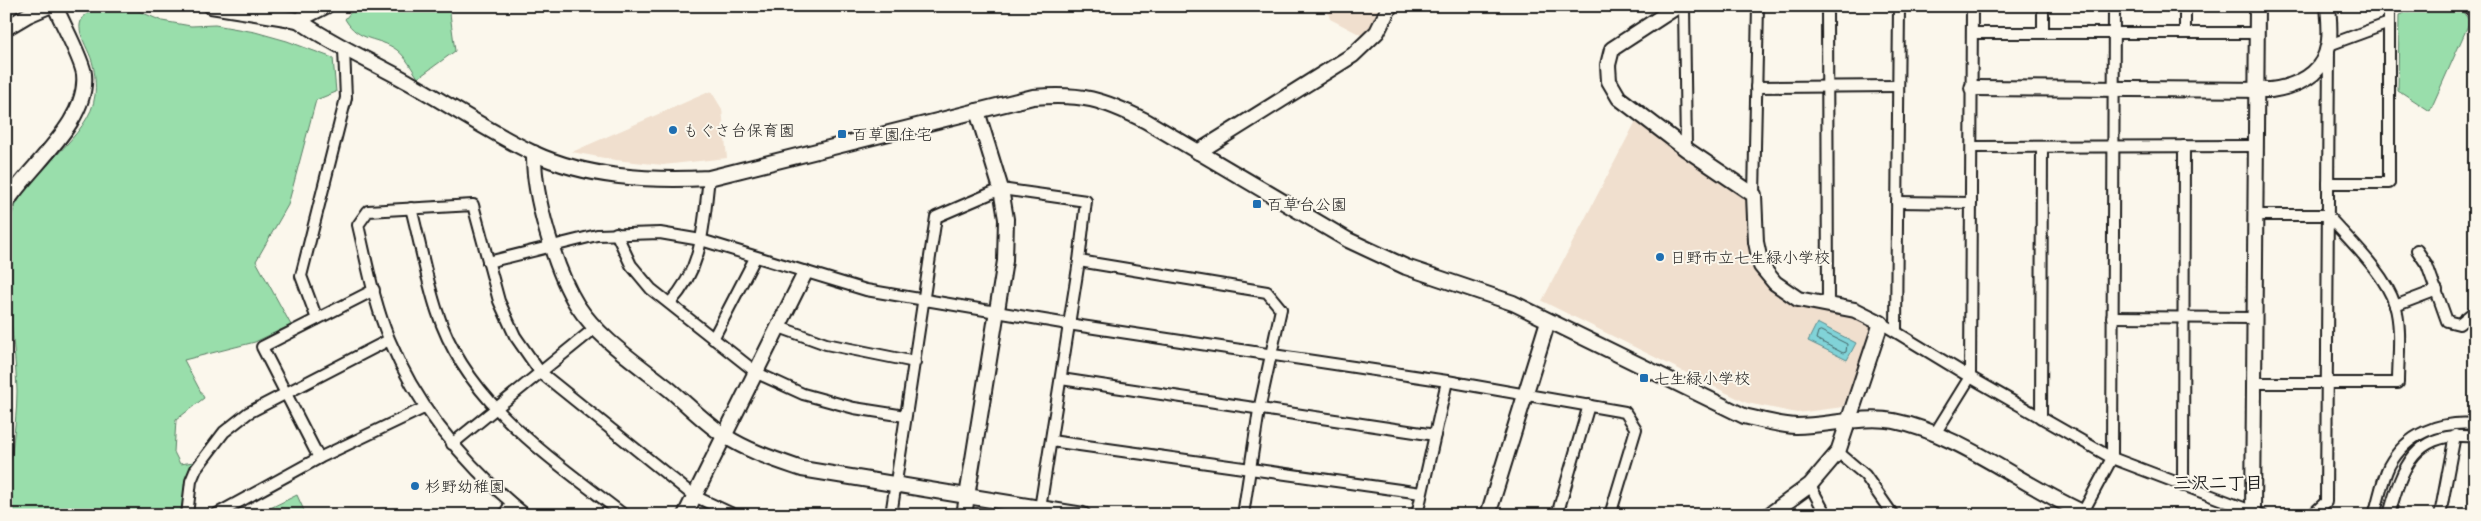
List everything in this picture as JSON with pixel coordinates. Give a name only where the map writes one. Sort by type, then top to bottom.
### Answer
[{"type":"street","points":[[6,28],[28,15],[49,6]]},
{"type":"street","points":[[6,203],[18,184],[62,134],[81,103],[84,73],[55,6]]},
{"type":"street","points":[[211,6],[298,20],[325,39],[389,72],[534,153],[572,167],[614,175],[662,180],[709,178],[1033,97],[1064,94],[1090,97],[1115,105],[1348,240],[1406,267],[1513,303],[1744,416],[1770,423],[1796,426],[1893,421],[1936,432],[2032,487],[2086,514],[2112,458],[2114,6]]},
{"type":"street","points":[[298,20],[326,6]]},
{"type":"street","points":[[1198,152],[1353,55],[1377,32],[1390,6]]},
{"type":"street","points":[[1678,6],[1612,49],[1608,64],[1610,81],[1619,98],[1686,149],[1754,195]]},
{"type":"street","points":[[1684,6],[1686,149]]},
{"type":"street","points":[[1758,6],[1754,195],[1756,242],[1761,266],[1775,283],[1798,299],[1856,310],[1896,331],[1970,377],[2112,458],[2257,514],[2254,318],[2257,6]]},
{"type":"street","points":[[1828,6],[1828,305]]},
{"type":"street","points":[[1896,331],[1899,6]]},
{"type":"street","points":[[1936,432],[1970,377],[1972,6]]},
{"type":"street","points":[[2043,6],[2043,33]]},
{"type":"street","points":[[2185,6],[2185,33]]},
{"type":"street","points":[[2312,515],[2326,502],[2328,6]]},
{"type":"street","points":[[2328,183],[2389,183],[2389,6]]},
{"type":"street","points":[[2470,6],[2475,11]]},
{"type":"street","points":[[2328,45],[2389,22]]},
{"type":"street","points":[[1973,33],[2257,33]]},
{"type":"street","points":[[1972,88],[2256,90],[2292,87],[2309,78],[2322,63],[2328,45]]},
{"type":"street","points":[[317,319],[301,276],[346,98],[344,49]]},
{"type":"street","points":[[1756,87],[1898,86]]},
{"type":"street","points":[[964,515],[1005,260],[1006,219],[1001,189],[977,111]]},
{"type":"street","points":[[2183,486],[2184,146]]},
{"type":"street","points":[[1972,147],[2255,146]]},
{"type":"street","points":[[2042,147],[2042,418]]},
{"type":"street","points":[[534,153],[533,175],[552,245],[561,273],[577,305],[595,328],[725,436],[762,455],[802,469],[967,495],[1039,512],[1083,515]]},
{"type":"street","points":[[670,303],[684,287],[694,268],[701,240],[709,178]]},
{"type":"street","points":[[891,515],[936,217],[1001,189],[1086,201],[1062,379],[1039,512]]},
{"type":"street","points":[[1897,202],[1971,203]]},
{"type":"street","points":[[526,515],[452,444],[424,408],[389,340],[374,290],[358,225],[368,211],[473,205],[499,301],[514,336],[540,372],[694,496],[735,515]]},
{"type":"street","points":[[411,208],[438,313],[464,369],[496,408],[539,449],[624,515]]},
{"type":"street","points":[[2255,215],[2327,215],[2386,284],[2395,306],[2398,383],[2255,383]]},
{"type":"street","points":[[616,233],[632,265],[650,289],[757,373],[803,394],[854,408],[905,416]]},
{"type":"street","points":[[488,262],[552,245],[616,233],[660,233],[701,240],[866,290],[924,301],[1446,382],[1625,412],[1636,429],[1610,515]]},
{"type":"street","points":[[2416,250],[2427,265],[2447,322],[2459,324],[2475,311]]},
{"type":"street","points":[[713,338],[756,258]]},
{"type":"street","points":[[1079,261],[1267,292],[1281,309],[1259,410],[1243,515]]},
{"type":"street","points":[[685,515],[805,273]]},
{"type":"street","points":[[319,458],[262,347],[374,290]]},
{"type":"street","points":[[2395,306],[2437,290]]},
{"type":"street","points":[[2112,317],[2254,318]]},
{"type":"street","points":[[1491,514],[1548,321]]},
{"type":"street","points":[[1769,515],[1810,485],[1838,452],[1846,422],[1881,323]]},
{"type":"street","points":[[779,327],[826,344],[915,362]]},
{"type":"street","points":[[452,444],[595,328]]},
{"type":"street","points":[[187,515],[191,481],[202,459],[224,432],[248,413],[389,340]]},
{"type":"street","points":[[1062,379],[1435,435]]},
{"type":"street","points":[[1417,515],[1446,382]]},
{"type":"street","points":[[1558,515],[1589,406]]},
{"type":"street","points":[[215,515],[319,458],[424,408]]},
{"type":"street","points":[[2374,515],[2388,468],[2399,450],[2417,435],[2437,426],[2456,423],[2475,424]]},
{"type":"street","points":[[2389,515],[2400,476],[2409,460],[2423,447],[2438,439],[2455,435],[2475,437]]},
{"type":"street","points":[[2440,515],[2455,435]]},
{"type":"street","points":[[1051,440],[1422,493]]},
{"type":"street","points":[[1838,452],[1865,474],[1892,515]]},
{"type":"street","points":[[1810,485],[1826,515]]},
{"type":"street","points":[[504,515],[511,502]]},
{"type":"shaded area","points":[[1326,6],[1381,6],[1372,25],[1361,35],[1330,19]]},
{"type":"shaded area","name":"もぐさ台保育園","points":[[711,91],[722,109],[727,158],[663,165],[615,160],[572,152]]},
{"type":"shaded area","name":"日野市立七生緑小学校","points":[[1637,119],[1748,197],[1771,289],[1854,315],[1871,324],[1872,333],[1843,407],[1797,413],[1747,403],[1542,301]]},
{"type":"green space","points":[[356,6],[449,6],[455,51],[418,78],[397,50],[363,36],[350,27],[345,19]]},
{"type":"green space","points":[[2422,6],[2458,6],[2470,21],[2430,111],[2398,90],[2399,15]]},
{"type":"green space","points":[[94,10],[136,10],[162,21],[191,26],[215,25],[255,32],[287,41],[333,58],[336,92],[316,100],[288,205],[256,261],[291,325],[255,342],[184,360],[204,398],[176,420],[174,452],[180,464],[194,462],[187,481],[180,515],[6,515],[6,500],[17,407],[16,369],[9,302],[7,258],[12,214],[19,199],[30,184],[71,140],[91,110],[95,95],[94,72],[91,57],[80,27],[85,15]]},
{"type":"green space","points":[[297,495],[306,515],[256,515]]},
{"type":"water","points":[[1817,323],[1856,343],[1847,360],[1808,341]]},
{"type":"place","name":"もぐさ台保育園","points":[[673,130]]},
{"type":"place","name":"百草園住宅","points":[[842,134]]},
{"type":"place","name":"百草台公園","points":[[1257,204]]},
{"type":"place","name":"日野市立七生緑小学校","points":[[1660,257]]},
{"type":"place","name":"七生緑小学校","points":[[1644,378]]},
{"type":"place","name":"杉野幼稚園","points":[[415,486]]},
{"type":"district","name":"三沢二丁目","points":[[2218,483]]}]
